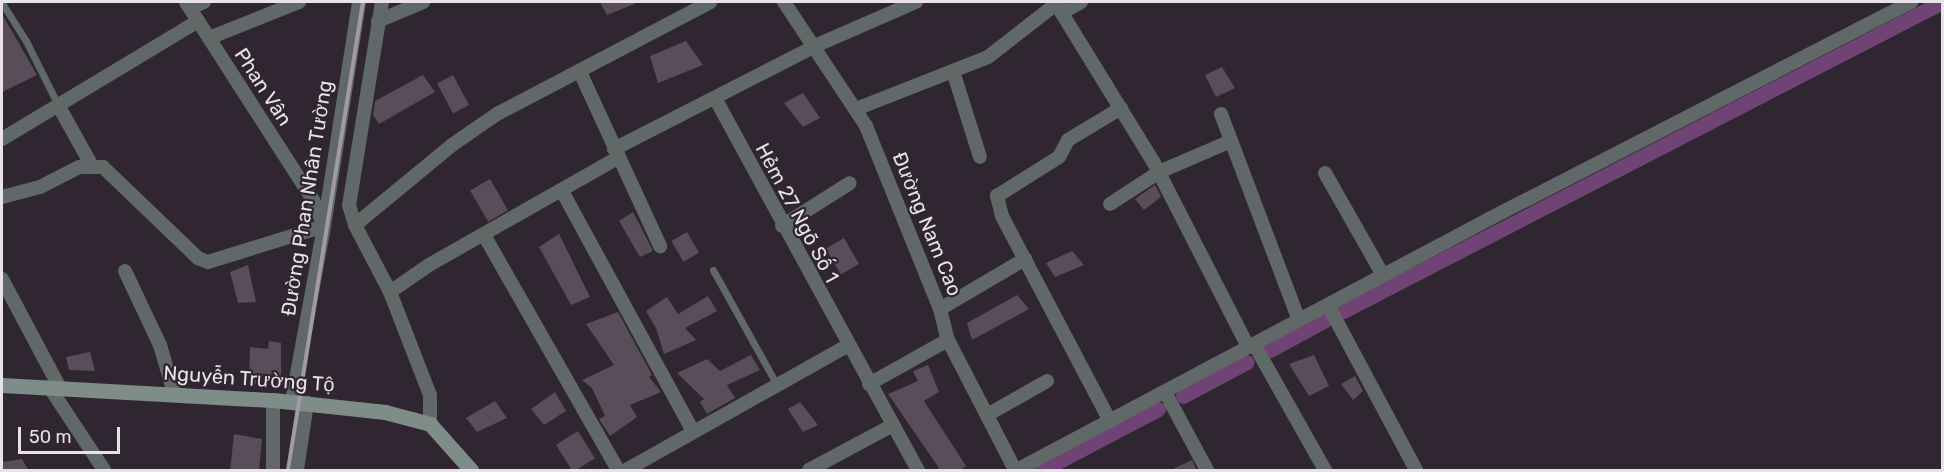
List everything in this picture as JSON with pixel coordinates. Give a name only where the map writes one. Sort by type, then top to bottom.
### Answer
[{"type":"main road","name":"Nguyễn Trường Tộ","points":[[2,385],[273,399],[385,412],[430,424]]},
{"type":"main road","points":[[430,424],[471,471]]},
{"type":"street","points":[[188,5],[204,2]]},
{"type":"street","points":[[209,38],[299,2]]},
{"type":"street","name":"Đường Phan Nhân Tường","points":[[292,401],[324,226],[359,2]]},
{"type":"street","points":[[382,2],[350,195],[355,225],[390,292],[430,395],[430,424]]},
{"type":"street","points":[[378,21],[423,2]]},
{"type":"street","points":[[355,225],[452,145],[497,114],[710,2]]},
{"type":"street","name":"Đường Nam Cao","points":[[784,2],[817,45],[856,109],[940,309],[948,340],[1016,471]]},
{"type":"street","points":[[390,292],[562,191],[616,154],[715,98],[817,45],[914,2]]},
{"type":"street","points":[[856,109],[988,57],[1057,6],[1081,2]]},
{"type":"street","points":[[1016,471],[1299,320],[1911,2]]},
{"type":"street","name":"Phan Vân","points":[[188,5],[313,200],[324,226]]},
{"type":"street","points":[[1057,6],[1159,172],[1251,346],[1325,471]]},
{"type":"street","points":[[2,139],[198,21]]},
{"type":"street","points":[[953,70],[980,157]]},
{"type":"street","points":[[580,72],[660,246]]},
{"type":"street","name":"Hẻm 27 Ngõ Số 1","points":[[715,98],[847,346],[918,471]]},
{"type":"street","points":[[58,105],[91,164]]},
{"type":"street","points":[[1110,421],[1002,216],[998,192],[1059,157],[1068,140],[1121,108]]},
{"type":"street","points":[[1221,114],[1299,320]]},
{"type":"street","points":[[1110,204],[1159,172],[1231,141]]},
{"type":"street","points":[[2,197],[40,187],[91,164],[103,166],[198,258],[208,262],[324,226]]},
{"type":"street","points":[[1325,173],[1383,276]]},
{"type":"street","points":[[782,226],[850,183]]},
{"type":"street","points":[[562,191],[693,431]]},
{"type":"street","points":[[484,235],[618,471]]},
{"type":"street","points":[[940,309],[1025,259]]},
{"type":"street","points":[[125,271],[160,345],[174,393]]},
{"type":"street","points":[[2,279],[55,388],[104,471]]},
{"type":"street","points":[[1328,305],[1416,471]]},
{"type":"street","points":[[869,384],[948,340]]},
{"type":"street","points":[[626,471],[693,431],[847,346]]},
{"type":"street","points":[[987,415],[1047,381]]},
{"type":"street","points":[[1165,392],[1207,471]]},
{"type":"street","points":[[273,399],[273,471]]},
{"type":"street","points":[[297,471],[307,403]]},
{"type":"street","points":[[809,471],[893,425]]},
{"type":"lane","points":[[2,3],[26,41],[58,105]]},
{"type":"lane","points":[[713,270],[777,385]]},
{"type":"building","points":[[600,2],[639,2],[607,15]]},
{"type":"building","points":[[2,14],[37,75],[2,92]]},
{"type":"building","points":[[686,41],[703,65],[658,83],[650,56]]},
{"type":"building","points":[[1222,67],[1235,88],[1216,97],[1205,75]]},
{"type":"building","points":[[423,75],[435,92],[379,124],[373,115],[375,101]]},
{"type":"building","points":[[453,75],[469,105],[453,113],[437,83]]},
{"type":"building","points":[[803,93],[820,118],[803,127],[784,103]]},
{"type":"building","points":[[490,179],[508,210],[488,222],[470,191]]},
{"type":"building","points":[[1155,185],[1161,197],[1144,210],[1135,199]]},
{"type":"building","points":[[633,212],[653,251],[640,257],[619,221]]},
{"type":"building","points":[[687,232],[699,253],[683,262],[671,241]]},
{"type":"building","points":[[559,234],[590,297],[571,305],[539,247]]},
{"type":"building","points":[[844,238],[859,264],[841,274],[826,248]]},
{"type":"building","points":[[1072,251],[1084,265],[1055,277],[1046,263]]},
{"type":"building","points":[[248,265],[256,302],[238,303],[230,272]]},
{"type":"building","points":[[1017,295],[1029,309],[972,340],[967,323]]},
{"type":"building","points":[[708,296],[717,311],[685,328],[696,340],[664,354],[656,328],[646,311],[667,297],[678,314]]},
{"type":"building","points":[[618,312],[652,375],[649,377],[661,392],[630,405],[637,417],[610,436],[599,419],[605,416],[592,388],[582,380],[614,365],[586,324]]},
{"type":"building","points":[[269,341],[281,343],[281,379],[262,376],[262,385],[249,383],[250,347],[268,349]]},
{"type":"building","points":[[90,352],[95,371],[69,370],[66,357]]},
{"type":"building","points":[[751,355],[760,370],[727,385],[735,398],[707,414],[700,402],[704,399],[677,373],[707,359],[720,371]]},
{"type":"building","points":[[1314,355],[1329,386],[1309,396],[1289,364]]},
{"type":"building","points":[[928,365],[939,392],[924,401],[966,466],[960,471],[941,471],[888,394],[918,381],[913,371]]},
{"type":"building","points":[[1355,376],[1363,391],[1353,400],[1341,384]]},
{"type":"building","points":[[555,392],[566,411],[544,425],[531,409]]},
{"type":"building","points":[[495,401],[507,418],[477,432],[466,418]]},
{"type":"building","points":[[800,402],[818,425],[803,432],[788,409]]},
{"type":"building","points":[[578,431],[595,458],[576,470],[572,470],[556,445]]},
{"type":"building","points":[[234,434],[262,439],[259,471],[230,471]]},
{"type":"building","points":[[22,459],[29,471],[2,471],[2,462]]},
{"type":"building","points":[[1192,460],[1197,471],[1169,471]]},
{"type":"waterway","points":[[1343,311],[1942,2]]},
{"type":"waterway","points":[[1270,350],[1325,320]]},
{"type":"waterway","points":[[1183,396],[1247,362]]},
{"type":"waterway","points":[[1042,470],[1158,409]]},
{"type":"railway","points":[[288,470],[363,2]]}]
